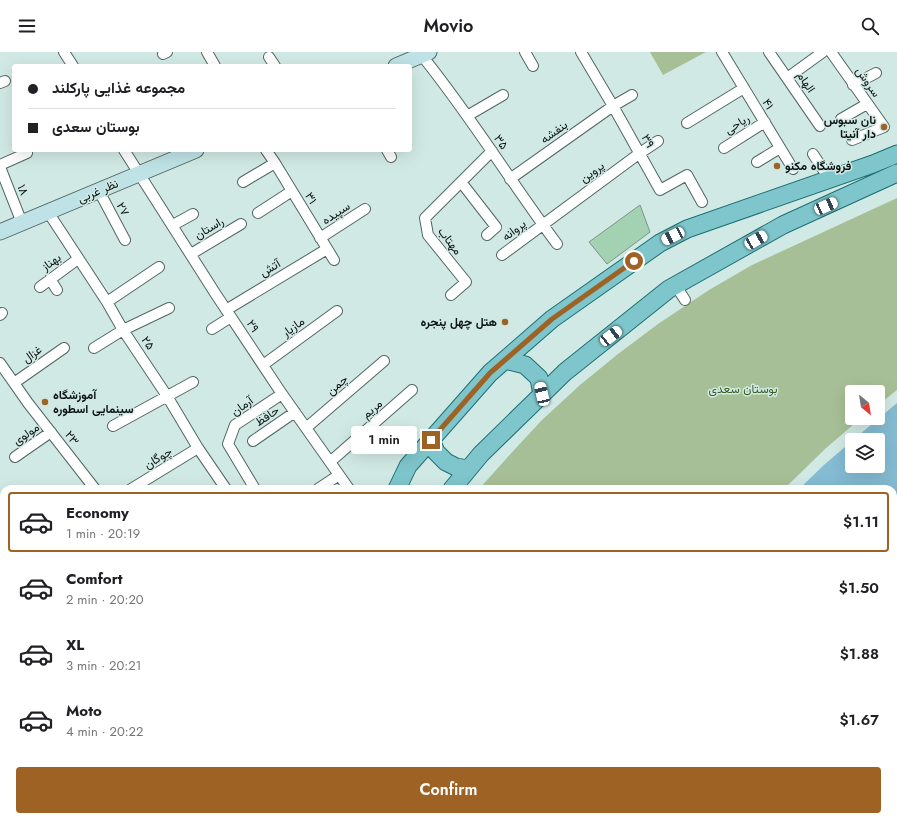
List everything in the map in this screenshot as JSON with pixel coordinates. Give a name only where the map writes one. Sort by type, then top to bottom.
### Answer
[{"type":"main road","points":[[400,64],[424,53]]},
{"type":"main road","name":"نظر غربی","points":[[0,232],[191,152]]},
{"type":"main road","points":[[399,485],[408,466],[490,373],[552,319],[660,243],[687,229],[830,180],[897,154]]},
{"type":"main road","points":[[455,485],[481,454],[565,372],[669,290],[783,225],[897,173]]},
{"type":"main road","points":[[505,360],[525,365],[539,378],[542,394]]},
{"type":"main road","points":[[431,440],[436,452],[446,462],[456,467],[468,469]]},
{"type":"street","points":[[64,52],[72,64]]},
{"type":"street","points":[[207,52],[214,64]]},
{"type":"street","points":[[525,52],[533,66]]},
{"type":"street","name":"۳۹","points":[[581,52],[660,190],[687,175],[702,202]]},
{"type":"street","name":"۴۱","points":[[722,52],[793,169]]},
{"type":"street","name":"الهام","points":[[769,52],[820,126]]},
{"type":"street","points":[[787,78],[823,52]]},
{"type":"street","name":"سروش","points":[[830,52],[884,128],[852,140]]},
{"type":"street","name":"۳۵","points":[[424,53],[492,151],[510,180],[557,244]]},
{"type":"street","points":[[270,57],[274,64]]},
{"type":"street","points":[[854,85],[876,73]]},
{"type":"street","points":[[687,123],[744,88]]},
{"type":"street","points":[[467,116],[503,95]]},
{"type":"street","name":"بنفشه","points":[[510,180],[613,106],[632,96]]},
{"type":"street","points":[[841,119],[867,104]]},
{"type":"street","name":"ریاحی","points":[[724,148],[765,122]]},
{"type":"street","name":"پروین","points":[[542,225],[658,141]]},
{"type":"street","points":[[757,162],[780,148]]},
{"type":"street","name":"مهتاب","points":[[451,295],[466,282],[428,234],[425,218],[492,151]]},
{"type":"street","name":"۲۹","points":[[125,152],[282,394],[346,485]]},
{"type":"street","name":"۳۱","points":[[267,152],[334,260]]},
{"type":"street","points":[[0,166],[27,153]]},
{"type":"street","points":[[814,154],[830,180]]},
{"type":"street","points":[[243,182],[275,163]]},
{"type":"street","name":"۱۸","points":[[0,166],[22,223]]},
{"type":"street","points":[[461,182],[496,227],[487,235]]},
{"type":"street","name":"۲۷","points":[[99,191],[125,240]]},
{"type":"street","points":[[258,213],[292,191]]},
{"type":"street","name":"سپیده","points":[[320,238],[365,209]]},
{"type":"street","name":"۲۵","points":[[48,212],[167,396],[198,448],[223,485]]},
{"type":"street","points":[[173,225],[193,214]]},
{"type":"street","name":"راستان","points":[[191,254],[240,224]]},
{"type":"street","name":"پروانه","points":[[502,255],[542,225]]},
{"type":"street","name":"آتش","points":[[212,329],[229,313],[327,249]]},
{"type":"street","name":"بهناز","points":[[40,286],[78,259]]},
{"type":"street","points":[[107,302],[159,267]]},
{"type":"street","points":[[50,279],[57,290]]},
{"type":"street","points":[[676,286],[686,304]]},
{"type":"street","points":[[94,348],[123,330],[169,308]]},
{"type":"street","name":"مازیار","points":[[263,365],[337,311]]},
{"type":"street","name":"غزال","points":[[14,382],[64,348]]},
{"type":"street","name":"چمن","points":[[306,428],[384,361]]},
{"type":"street","name":"۲۳","points":[[0,363],[3,374],[14,382],[92,485]]},
{"type":"street","points":[[113,426],[194,382]]},
{"type":"street","name":"مریم","points":[[330,462],[412,390]]},
{"type":"street","name":"آرمان","points":[[253,485],[228,444],[236,425],[282,394]]},
{"type":"street","name":"حافظ","points":[[253,441],[296,412]]},
{"type":"street","name":"مولوی","points":[[15,457],[51,432]]},
{"type":"street","name":"چوگان","points":[[138,485],[198,448]]},
{"type":"street","points":[[324,485],[339,475]]},
{"type":"green space","points":[[650,52],[706,52],[663,75]]},
{"type":"green space","name":"بوستان سعدی","points":[[897,198],[897,390],[885,399],[885,385],[845,385],[845,425],[853,425],[825,449],[788,485],[483,485],[542,420],[580,385],[658,324],[709,290],[752,265]]},
{"type":"water","points":[[897,403],[897,485],[803,485],[845,447],[845,473],[885,473],[885,433],[861,433],[871,425],[885,425],[885,413]]},
{"type":"building","points":[[640,205],[650,232],[607,264],[589,242]]},
{"type":"place","name":"نان سبوس دار آنیتا","points":[[884,127]]},
{"type":"place","name":"فروشگاه مکنو","points":[[777,166]]},
{"type":"place","name":"هتل چهل پنجره","points":[[505,322]]},
{"type":"place","name":"آموزشگاه سینمایی اسطوره","points":[[45,402]]},
{"type":"route","points":[[431,440],[490,373],[552,319],[634,261]]}]
